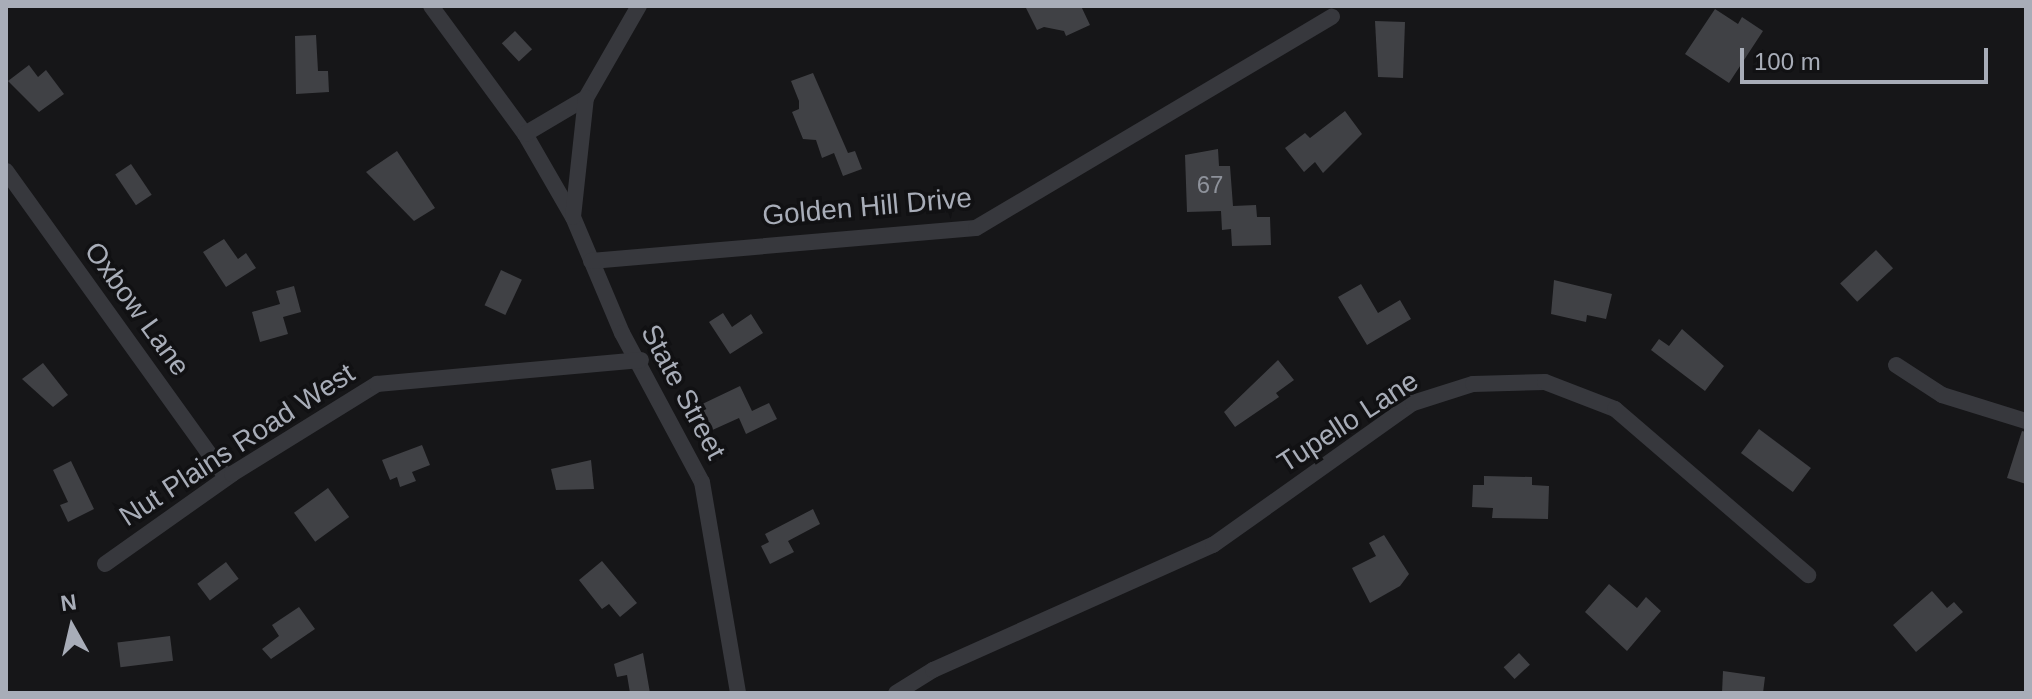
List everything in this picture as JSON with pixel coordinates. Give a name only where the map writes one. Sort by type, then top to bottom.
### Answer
[{"type":"street","name":"State Street","points":[[431,6],[525,134],[573,217],[622,333],[641,360],[702,482],[738,693]]},
{"type":"street","points":[[573,217],[586,98],[639,6]]},
{"type":"street","name":"Golden Hill Drive","points":[[591,261],[976,228],[1332,17]]},
{"type":"street","points":[[525,134],[586,98]]},
{"type":"street","name":"Oxbow Lane","points":[[6,171],[226,477]]},
{"type":"street","name":"Nut Plains Road West","points":[[105,564],[226,477],[377,384],[641,360]]},
{"type":"street","points":[[1896,365],[1942,395],[2026,421]]},
{"type":"street","name":"Tupello Lane","points":[[896,693],[933,670],[1213,545],[1413,403],[1473,384],[1545,382],[1615,409],[1808,575]]},
{"type":"building","points":[[1025,6],[1081,6],[1090,25],[1066,36],[1064,31],[1044,27],[1037,30]]},
{"type":"building","points":[[1715,9],[1738,24],[1742,17],[1763,31],[1729,83],[1685,54]]},
{"type":"building","points":[[1375,21],[1405,22],[1403,78],[1378,77]]},
{"type":"building","points":[[515,31],[532,49],[519,62],[502,43]]},
{"type":"building","points":[[316,35],[318,71],[328,71],[329,92],[296,94],[295,36]]},
{"type":"building","points":[[29,65],[38,77],[46,70],[64,94],[39,112],[8,81]]},
{"type":"building","points":[[813,73],[848,153],[855,151],[862,169],[843,176],[834,153],[822,158],[816,140],[803,139],[792,112],[799,109],[799,101],[791,81]]},
{"type":"building","points":[[1345,111],[1362,134],[1323,173],[1315,162],[1304,172],[1285,148],[1305,133],[1310,138]]},
{"type":"building","points":[[1218,149],[1219,166],[1230,166],[1233,206],[1256,205],[1257,217],[1270,217],[1271,245],[1232,246],[1231,229],[1222,230],[1221,211],[1187,212],[1185,155]]},
{"type":"building","points":[[397,151],[435,208],[414,221],[366,172]]},
{"type":"building","points":[[131,164],[152,195],[136,205],[115,175]]},
{"type":"building","points":[[224,239],[238,259],[246,253],[256,268],[226,287],[203,252]]},
{"type":"building","points":[[1876,250],[1893,268],[1857,302],[1840,283]]},
{"type":"building","points":[[501,270],[522,280],[505,315],[485,305]]},
{"type":"building","points":[[1554,280],[1612,294],[1606,319],[1587,315],[1586,322],[1551,314]]},
{"type":"building","points":[[1361,284],[1378,313],[1400,300],[1411,319],[1367,345],[1338,297]]},
{"type":"building","points":[[294,286],[301,312],[283,317],[288,334],[260,342],[252,312],[280,304],[276,291]]},
{"type":"building","points":[[723,313],[732,327],[751,314],[763,333],[730,354],[709,322]]},
{"type":"building","points":[[1682,329],[1724,366],[1705,391],[1651,350],[1659,339],[1669,346]]},
{"type":"building","points":[[1278,360],[1294,380],[1276,393],[1279,397],[1235,427],[1224,412]]},
{"type":"building","points":[[43,363],[68,395],[53,407],[22,379]]},
{"type":"building","points":[[740,386],[752,411],[769,403],[777,419],[746,434],[739,418],[708,432],[696,407]]},
{"type":"building","points":[[1759,429],[1811,468],[1793,492],[1741,453]]},
{"type":"building","points":[[2022,431],[2026,432],[2026,484],[2007,478]]},
{"type":"building","points":[[422,445],[430,465],[412,472],[416,481],[400,487],[397,477],[390,480],[382,460]]},
{"type":"building","points":[[591,460],[594,489],[556,490],[551,469]]},
{"type":"building","points":[[71,461],[94,509],[68,522],[60,505],[68,502],[53,470]]},
{"type":"building","points":[[1484,476],[1532,477],[1532,485],[1549,486],[1548,519],[1492,518],[1493,508],[1472,507],[1473,485],[1484,485]]},
{"type":"building","points":[[328,488],[349,517],[315,542],[294,513]]},
{"type":"building","points":[[813,509],[820,524],[788,541],[794,552],[770,564],[761,546],[769,542],[765,534]]},
{"type":"building","points":[[1384,535],[1409,574],[1400,586],[1370,603],[1352,568],[1376,556],[1369,543]]},
{"type":"building","points":[[602,561],[637,603],[620,617],[609,604],[602,609],[579,580]]},
{"type":"building","points":[[226,562],[239,579],[210,600],[197,584]]},
{"type":"building","points":[[1609,584],[1637,608],[1646,597],[1661,611],[1627,651],[1585,612]]},
{"type":"building","points":[[1932,591],[1947,608],[1954,602],[1963,612],[1916,652],[1893,625]]},
{"type":"building","points":[[299,607],[315,629],[271,659],[262,649],[279,636],[272,625]]},
{"type":"building","points":[[170,636],[173,661],[120,667],[117,642]]},
{"type":"building","points":[[643,653],[650,693],[630,693],[627,675],[617,677],[614,664]]},
{"type":"building","points":[[1519,653],[1530,665],[1515,679],[1504,667]]},
{"type":"building","points":[[1723,671],[1765,677],[1763,693],[1722,693]]}]
